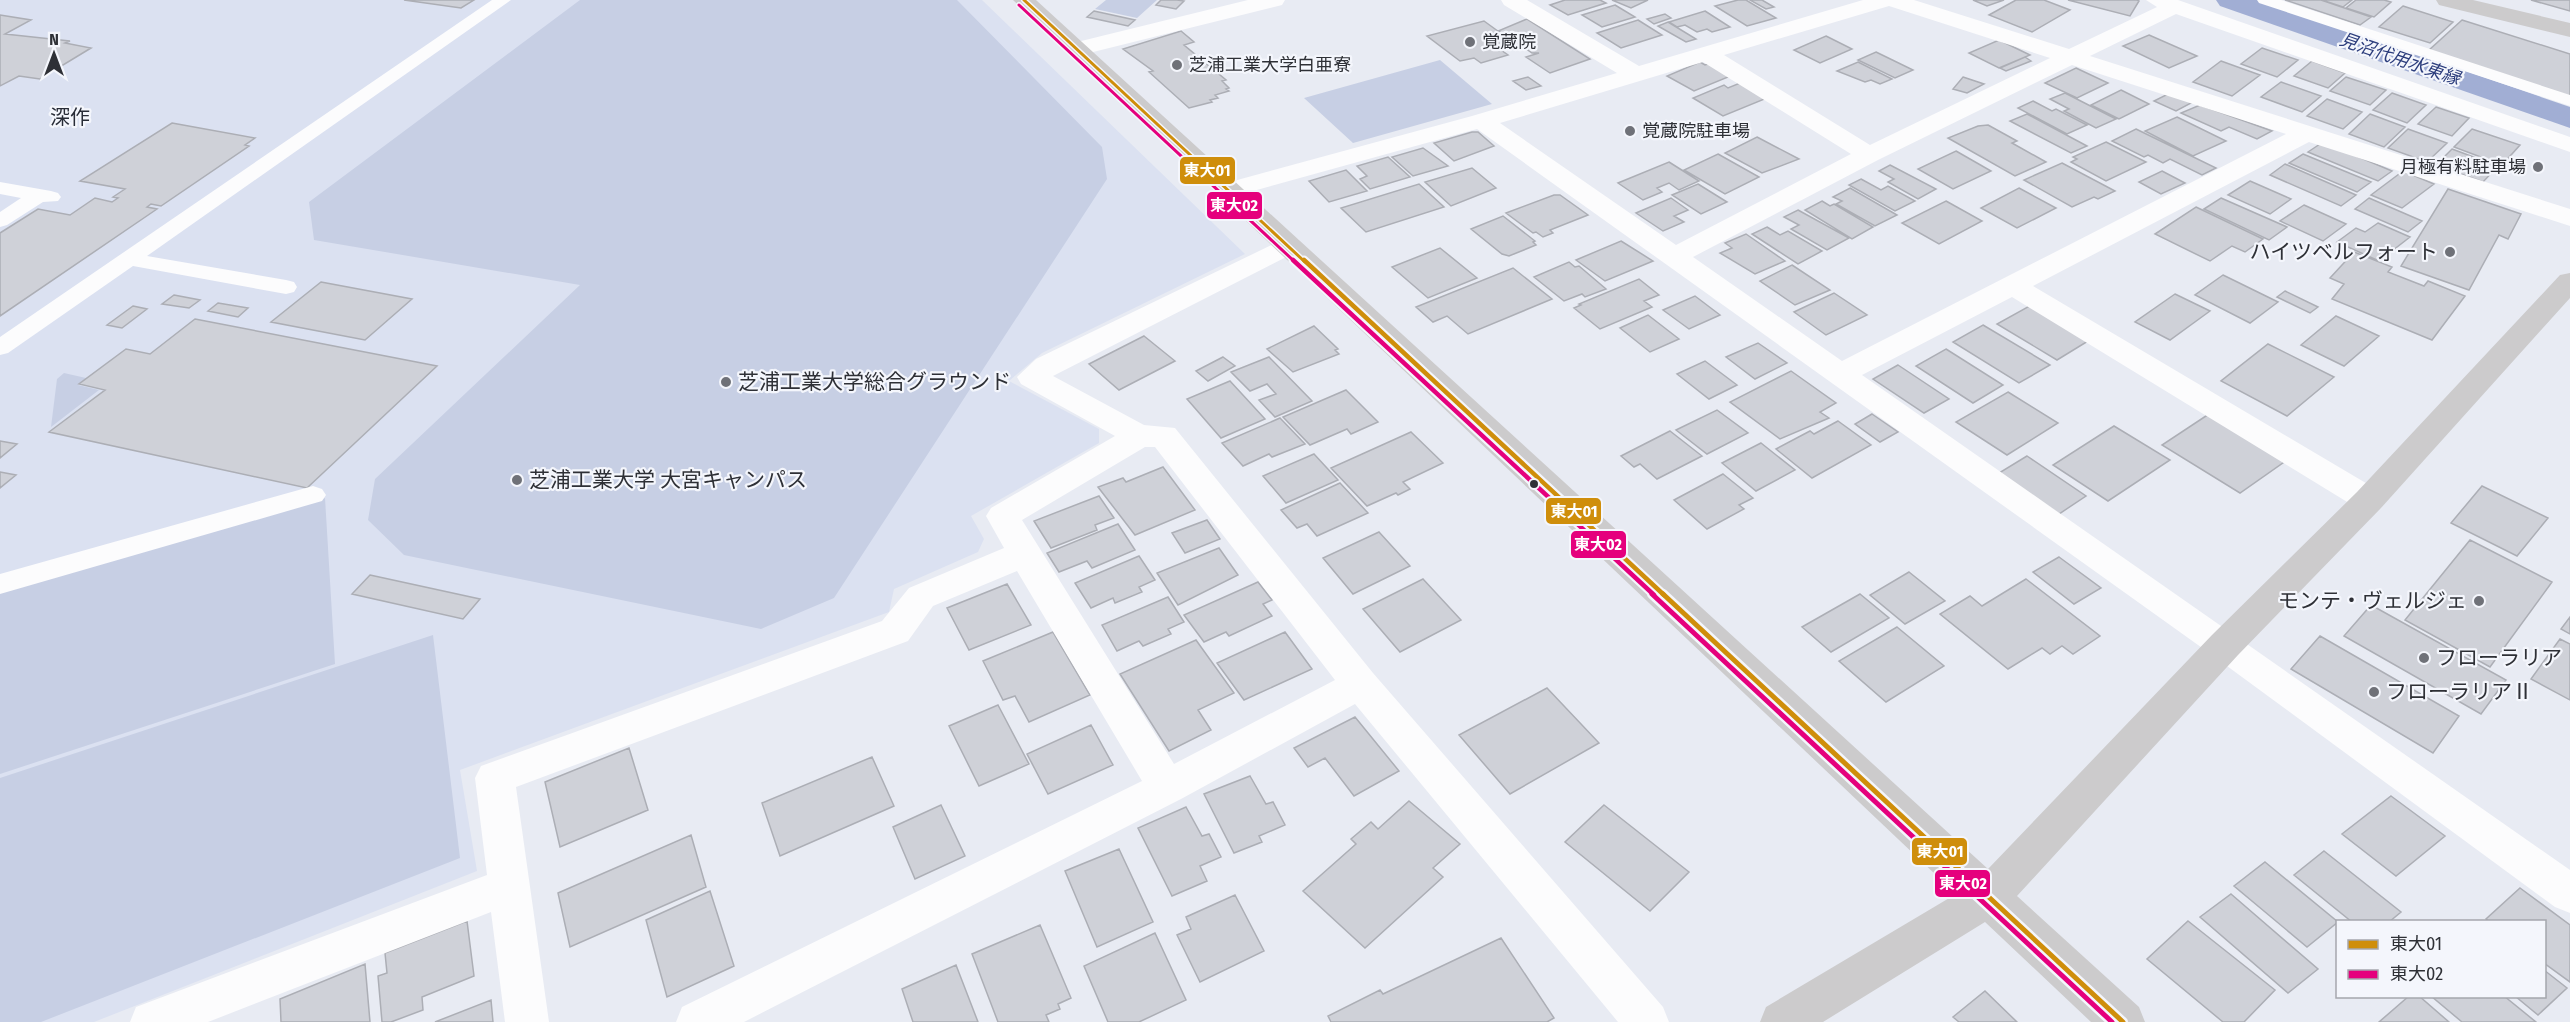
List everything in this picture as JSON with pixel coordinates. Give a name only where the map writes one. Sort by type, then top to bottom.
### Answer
[{"type":"main road","points":[[1024,0],[2123,1022]]},
{"type":"main road","points":[[2446,0],[2495,6],[2570,30]]},
{"type":"main road","points":[[1782,1022],[1988,898],[2225,645],[2369,500],[2570,281]]},
{"type":"street","points":[[1077,49],[1195,9],[1274,0]]},
{"type":"street","points":[[1512,0],[1637,75]]},
{"type":"street","points":[[1228,190],[1481,121],[1886,0]]},
{"type":"street","points":[[1892,0],[2309,132],[2570,218]]},
{"type":"street","points":[[1673,257],[1869,155],[2074,58],[2167,3],[2570,146]]},
{"type":"street","points":[[1708,55],[1869,155]]},
{"type":"street","points":[[1481,121],[2225,645],[2570,894]]},
{"type":"street","points":[[1840,374],[2309,132]]},
{"type":"street","points":[[1288,245],[1046,366],[1032,377],[1139,436],[1164,436],[1360,684],[1647,1022]]},
{"type":"street","points":[[2012,285],[2369,500]]},
{"type":"street","points":[[1139,436],[1004,516],[1024,554],[1167,787]]},
{"type":"street","points":[[527,1022],[495,778],[895,631],[921,597],[1024,554]]},
{"type":"street","points":[[698,1022],[1167,787],[1360,684]]},
{"type":"street","points":[[152,1022],[509,886]]},
{"type":"lane","points":[[0,348],[503,0]]},
{"type":"lane","points":[[2265,0],[2570,101]]},
{"type":"lane","points":[[0,188],[45,196],[0,221]]},
{"type":"lane","points":[[129,259],[286,287]]},
{"type":"lane","points":[[0,584],[313,495]]},
{"type":"shaded area","name":"芝浦工業大学 大宮キャンパス","points":[[0,0],[982,0],[1245,254],[1042,353],[1009,381],[1099,429],[1099,443],[971,516],[984,539],[978,552],[894,589],[889,612],[460,770],[477,871],[94,1022],[0,1022]]},
{"type":"shaded area","name":"芝浦工業大学総合グラウンド","points":[[580,0],[957,0],[1102,147],[1107,179],[834,598],[761,629],[404,555],[368,520],[375,479],[580,285],[314,240],[309,202]]},
{"type":"shaded area","points":[[1106,0],[1157,0],[1137,18],[1095,9]]},
{"type":"shaded area","points":[[1440,60],[1492,104],[1353,143],[1304,98]]},
{"type":"shaded area","points":[[64,373],[86,378],[78,385],[99,390],[51,427],[57,379]]},
{"type":"shaded area","points":[[325,498],[335,664],[0,774],[0,593]]},
{"type":"shaded area","points":[[433,635],[460,858],[41,1022],[0,1022],[0,778]]},
{"type":"building","points":[[404,0],[474,0],[461,8]]},
{"type":"building","points":[[1161,0],[1184,1],[1176,9],[1156,5]]},
{"type":"building","points":[[1565,0],[1600,0],[1606,3],[1568,15],[1550,5]]},
{"type":"building","points":[[1612,0],[1648,0],[1631,8]]},
{"type":"building","points":[[1746,0],[1776,18],[1747,26],[1715,6]]},
{"type":"building","points":[[1750,0],[1762,0],[1774,7],[1766,9]]},
{"type":"building","points":[[1973,0],[2004,0],[1987,6]]},
{"type":"building","points":[[2016,0],[2044,0],[2070,10],[2032,32],[1989,15]]},
{"type":"building","points":[[2068,0],[2137,0],[2139,1],[2130,16]]},
{"type":"building","points":[[2285,0],[2321,0],[2371,17],[2360,25]]},
{"type":"building","points":[[2322,0],[2352,0],[2343,7]]},
{"type":"building","points":[[2356,0],[2391,2],[2374,17],[2346,8]]},
{"type":"building","points":[[2531,0],[2570,0],[2570,11]]},
{"type":"building","points":[[1615,5],[1635,17],[1602,27],[1582,15]]},
{"type":"building","points":[[2403,6],[2453,22],[2430,43],[2379,27]]},
{"type":"building","points":[[1094,11],[1135,20],[1128,26],[1087,17]]},
{"type":"building","points":[[1705,11],[1730,27],[1712,32],[1707,29],[1697,32],[1685,25],[1677,27],[1669,22]]},
{"type":"building","points":[[1665,14],[1671,18],[1654,24],[1647,19]]},
{"type":"building","points":[[0,15],[31,20],[5,34],[70,41],[65,43],[91,48],[40,79],[19,76],[0,86]]},
{"type":"building","points":[[1527,19],[1590,59],[1550,73],[1526,57],[1539,53],[1532,53],[1519,44],[1524,43],[1517,39],[1513,40],[1498,31]]},
{"type":"building","points":[[1638,20],[1662,35],[1621,48],[1597,33]]},
{"type":"building","points":[[2462,20],[2570,54],[2570,98],[2428,51]]},
{"type":"building","points":[[1484,21],[1517,45],[1501,50],[1508,55],[1481,63],[1474,58],[1460,61],[1427,36]]},
{"type":"building","points":[[1668,22],[1696,39],[1686,42],[1658,26]]},
{"type":"building","name":"芝浦工業大学白亜寮","points":[[1181,31],[1194,42],[1184,45],[1226,80],[1222,81],[1229,91],[1215,95],[1218,98],[1210,100],[1212,102],[1189,108],[1149,72],[1153,71],[1123,49]]},
{"type":"building","points":[[2149,35],[2197,56],[2169,68],[2123,46]]},
{"type":"building","points":[[1826,36],[1852,49],[1820,63],[1794,50]]},
{"type":"building","points":[[1999,40],[2030,55],[1999,68],[1969,53]]},
{"type":"building","points":[[2262,48],[2298,60],[2277,77],[2241,64]]},
{"type":"building","points":[[1876,52],[1913,70],[1895,78],[1858,60]]},
{"type":"building","points":[[2025,57],[2031,61],[2006,71],[2000,68]]},
{"type":"building","points":[[2221,61],[2260,75],[2232,96],[2193,82]]},
{"type":"building","points":[[2312,61],[2345,73],[2328,88],[2294,76]]},
{"type":"building","points":[[1700,62],[1705,65],[1711,63],[1733,75],[1694,91],[1667,76]]},
{"type":"building","points":[[1858,62],[1892,79],[1880,84],[1871,80],[1865,82],[1837,71]]},
{"type":"building","points":[[2076,68],[2108,83],[2077,98],[2045,83]]},
{"type":"building","points":[[1528,77],[1541,86],[1526,90],[1513,81]]},
{"type":"building","points":[[1963,77],[1984,84],[1967,93],[1953,89]]},
{"type":"building","points":[[2346,77],[2386,90],[2370,105],[2330,91]]},
{"type":"building","points":[[2281,82],[2321,96],[2302,112],[2261,97]]},
{"type":"building","points":[[1740,83],[1767,98],[1723,116],[1693,98],[1724,85],[1728,88]]},
{"type":"building","points":[[2121,90],[2149,104],[2119,119],[2091,105]]},
{"type":"building","points":[[2065,93],[2116,119],[2096,128],[2064,111],[2069,109],[2050,99]]},
{"type":"building","points":[[2392,93],[2426,105],[2407,123],[2373,110]]},
{"type":"building","points":[[2168,94],[2193,102],[2176,111],[2154,101]]},
{"type":"building","points":[[2327,99],[2362,112],[2343,129],[2307,116]]},
{"type":"building","points":[[2033,101],[2052,111],[2056,109],[2087,125],[2067,134],[2018,108]]},
{"type":"building","points":[[2200,105],[2272,131],[2257,139],[2229,127],[2221,131],[2181,113]]},
{"type":"building","points":[[2436,107],[2469,118],[2452,136],[2418,124]]},
{"type":"building","points":[[2027,114],[2087,146],[2071,153],[2010,121]]},
{"type":"building","points":[[2370,114],[2405,127],[2384,147],[2349,134]]},
{"type":"building","points":[[2177,117],[2226,141],[2193,156],[2145,131]]},
{"type":"building","points":[[172,123],[255,138],[245,145],[249,146],[161,206],[151,204],[147,207],[157,209],[0,316],[0,233],[38,209],[70,215],[95,198],[112,202],[118,198],[113,197],[125,189],[80,181]]},
{"type":"building","points":[[1988,125],[2017,141],[2012,143],[2046,162],[2015,176],[1948,138],[1978,126]]},
{"type":"building","points":[[2136,129],[2216,168],[2202,175],[2170,159],[2163,163],[2148,155],[2144,157],[2112,141]]},
{"type":"building","points":[[2408,129],[2447,143],[2427,162],[2388,148]]},
{"type":"building","points":[[2472,129],[2520,145],[2502,165],[2454,147]]},
{"type":"building","points":[[1478,132],[1494,146],[1454,161],[1434,143]]},
{"type":"building","points":[[1757,137],[1799,159],[1762,173],[1725,153]]},
{"type":"building","points":[[2106,142],[2146,162],[2106,181],[2071,162],[2077,159],[2073,157]]},
{"type":"building","points":[[2323,142],[2392,171],[2378,181],[2308,152]]},
{"type":"building","points":[[1423,148],[1448,166],[1413,176],[1392,157]]},
{"type":"building","points":[[2452,149],[2498,166],[2483,182],[2436,165]]},
{"type":"building","points":[[1956,151],[1991,171],[1953,189],[1918,169]]},
{"type":"building","points":[[1718,154],[1759,177],[1725,194],[1684,170]]},
{"type":"building","points":[[2303,154],[2371,182],[2357,192],[2289,163]]},
{"type":"building","points":[[1388,157],[1410,177],[1370,189],[1360,179],[1367,176],[1357,166]]},
{"type":"building","points":[[1669,162],[1699,181],[1679,190],[1669,183],[1657,188],[1662,192],[1643,200],[1618,183]]},
{"type":"building","points":[[2062,163],[2115,191],[2072,207],[2024,180]]},
{"type":"building","points":[[2285,164],[2356,195],[2341,206],[2270,175]]},
{"type":"building","points":[[1890,165],[1936,189],[1918,199],[1888,182],[1894,179],[1879,171]]},
{"type":"building","points":[[1472,168],[1496,188],[1451,206],[1425,182]]},
{"type":"building","points":[[1346,170],[1367,191],[1329,202],[1309,181]]},
{"type":"building","points":[[2162,171],[2185,183],[2161,194],[2139,182]]},
{"type":"building","points":[[2403,171],[2434,184],[2402,208],[2371,195]]},
{"type":"building","points":[[1861,179],[1881,190],[1888,186],[1915,201],[1895,211],[1849,185]]},
{"type":"building","points":[[2250,181],[2291,199],[2270,214],[2228,195]]},
{"type":"building","points":[[1419,184],[1444,207],[1366,232],[1341,208]]},
{"type":"building","points":[[1698,184],[1727,202],[1701,214],[1672,195]]},
{"type":"building","points":[[1850,188],[1897,215],[1875,226],[1836,204],[1842,201],[1833,197]]},
{"type":"building","points":[[2019,188],[2056,208],[2017,228],[1981,208]]},
{"type":"building","name":"ハイツベルフォート","points":[[2448,189],[2521,214],[2508,239],[2499,235],[2469,290],[2401,266]]},
{"type":"building","points":[[1554,195],[1560,195],[1588,215],[1550,230],[1553,233],[1543,237],[1536,232],[1533,233],[1506,213]]},
{"type":"building","points":[[1671,198],[1688,210],[1674,216],[1684,222],[1663,231],[1636,213]]},
{"type":"building","points":[[2221,198],[2287,227],[2269,240],[2204,209]]},
{"type":"building","points":[[2369,198],[2422,221],[2408,232],[2355,209]]},
{"type":"building","points":[[1822,201],[1830,206],[1834,204],[1873,227],[1852,239],[1805,210]]},
{"type":"building","points":[[1946,201],[1982,221],[1939,244],[1902,223]]},
{"type":"building","points":[[2304,205],[2346,224],[2323,241],[2280,221]]},
{"type":"building","points":[[2196,207],[2263,239],[2245,252],[2232,246],[2210,261],[2155,234]]},
{"type":"building","points":[[1798,210],[1849,238],[1827,250],[1791,229],[1799,225],[1784,217]]},
{"type":"building","points":[[1503,216],[1535,241],[1533,242],[1536,245],[1509,256],[1502,254],[1471,229]]},
{"type":"building","points":[[2378,223],[2410,237],[2379,261],[2337,242],[2356,228],[2365,232]]},
{"type":"building","points":[[1767,227],[1780,235],[1788,231],[1822,251],[1798,264],[1752,234]]},
{"type":"building","points":[[1746,234],[1785,261],[1755,274],[1720,253],[1732,248],[1725,243]]},
{"type":"building","points":[[1621,241],[1653,261],[1605,281],[1576,260]]},
{"type":"building","points":[[1440,248],[1477,278],[1428,298],[1392,267]]},
{"type":"building","points":[[2354,252],[2392,267],[2388,272],[2424,286],[2428,281],[2465,296],[2432,340],[2332,299],[2344,284],[2330,278]]},
{"type":"building","points":[[1569,262],[1575,267],[1579,266],[1606,289],[1585,297],[1582,294],[1564,301],[1534,277]]},
{"type":"building","points":[[1792,265],[1830,290],[1795,305],[1760,281]]},
{"type":"building","points":[[1513,268],[1552,299],[1468,334],[1447,316],[1433,322],[1416,307]]},
{"type":"building","points":[[2223,275],[2278,302],[2250,323],[2195,295]]},
{"type":"building","points":[[1639,279],[1659,295],[1644,301],[1652,307],[1600,329],[1574,308],[1581,305],[1579,304]]},
{"type":"building","points":[[321,282],[412,299],[365,340],[271,322]]},
{"type":"building","points":[[2285,291],[2318,307],[2310,313],[2277,297]]},
{"type":"building","points":[[1834,293],[1867,315],[1826,335],[1794,312]]},
{"type":"building","points":[[2175,294],[2210,311],[2170,340],[2135,322]]},
{"type":"building","points":[[174,295],[200,300],[189,308],[162,304]]},
{"type":"building","points":[[1695,296],[1720,315],[1689,329],[1663,310]]},
{"type":"building","points":[[218,303],[248,308],[238,317],[208,311]]},
{"type":"building","points":[[2033,304],[2093,338],[2057,360],[1997,324]]},
{"type":"building","points":[[133,306],[147,309],[122,328],[107,325]]},
{"type":"building","points":[[1648,315],[1679,339],[1650,352],[1620,328]]},
{"type":"building","points":[[2336,316],[2379,336],[2344,366],[2301,345]]},
{"type":"building","points":[[195,319],[437,366],[307,488],[49,432],[105,390],[79,384],[126,349],[150,354]]},
{"type":"building","points":[[1983,325],[2050,365],[2019,383],[1953,342]]},
{"type":"building","points":[[1314,326],[1338,349],[1335,350],[1339,354],[1293,372],[1267,349]]},
{"type":"building","points":[[1144,336],[1175,361],[1119,390],[1089,364]]},
{"type":"building","points":[[1758,343],[1787,363],[1755,379],[1726,357]]},
{"type":"building","points":[[2268,344],[2334,377],[2287,416],[2221,381]]},
{"type":"building","points":[[1946,349],[2003,385],[1973,403],[1916,366]]},
{"type":"building","points":[[1223,357],[1235,366],[1208,381],[1196,371]]},
{"type":"building","points":[[1269,357],[1312,401],[1275,417],[1259,400],[1276,394],[1267,384],[1250,391],[1231,372]]},
{"type":"building","points":[[1705,361],[1737,385],[1709,399],[1677,374]]},
{"type":"building","points":[[1898,365],[1949,399],[1924,413],[1873,379]]},
{"type":"building","points":[[1791,371],[1836,403],[1820,412],[1829,418],[1780,439],[1730,402]]},
{"type":"building","points":[[1230,381],[1265,419],[1221,438],[1187,399]]},
{"type":"building","points":[[1346,390],[1378,422],[1351,434],[1347,429],[1310,445],[1283,417]]},
{"type":"building","points":[[2008,392],[2058,423],[2007,455],[1956,422]]},
{"type":"building","points":[[1717,410],[1748,433],[1707,454],[1676,430]]},
{"type":"building","points":[[2212,412],[2290,458],[2240,493],[2162,445]]},
{"type":"building","points":[[1872,414],[1898,432],[1880,442],[1855,424]]},
{"type":"building","points":[[1280,418],[1305,444],[1272,457],[1269,454],[1243,466],[1222,443]]},
{"type":"building","points":[[1838,421],[1871,445],[1812,478],[1776,449],[1810,431],[1814,434]]},
{"type":"building","points":[[2114,426],[2170,460],[2108,501],[2053,465]]},
{"type":"building","points":[[1670,431],[1702,456],[1657,479],[1640,464],[1634,467],[1621,456]]},
{"type":"building","points":[[1411,432],[1443,463],[1403,482],[1410,489],[1398,495],[1396,493],[1367,506],[1331,468]]},
{"type":"building","points":[[0,441],[17,444],[0,458]]},
{"type":"building","points":[[1761,443],[1795,470],[1756,491],[1722,463]]},
{"type":"building","points":[[1314,454],[1338,480],[1286,503],[1263,476]]},
{"type":"building","points":[[2027,456],[2086,496],[2059,514],[1999,473]]},
{"type":"building","points":[[1163,467],[1195,510],[1135,535],[1098,487],[1123,478],[1126,482]]},
{"type":"building","points":[[0,472],[16,475],[0,488]]},
{"type":"building","points":[[1723,474],[1753,498],[1739,505],[1744,509],[1707,529],[1674,500]]},
{"type":"building","points":[[1340,483],[1368,513],[1317,536],[1307,524],[1297,528],[1281,510]]},
{"type":"building","points":[[2482,486],[2548,518],[2517,556],[2451,523]]},
{"type":"building","points":[[1099,496],[1114,518],[1095,525],[1097,530],[1051,548],[1034,521]]},
{"type":"building","points":[[1207,520],[1220,539],[1185,553],[1172,533]]},
{"type":"building","points":[[1118,524],[1135,550],[1092,568],[1087,561],[1059,572],[1047,553]]},
{"type":"building","points":[[1379,532],[1410,566],[1353,594],[1323,558]]},
{"type":"building","name":"モンテ・ヴェルジェ","points":[[2470,540],[2552,582],[2490,667],[2405,620]]},
{"type":"building","points":[[1219,548],[1238,575],[1178,605],[1157,573]]},
{"type":"building","points":[[1139,556],[1155,580],[1139,587],[1142,592],[1115,603],[1113,598],[1091,608],[1075,583]]},
{"type":"building","points":[[2059,557],[2101,588],[2074,604],[2033,572]]},
{"type":"building","points":[[1909,572],[1945,601],[1905,624],[1870,595]]},
{"type":"building","points":[[370,575],[480,599],[463,619],[352,594]]},
{"type":"building","points":[[1423,579],[1461,620],[1400,652],[1363,609]]},
{"type":"building","points":[[2026,579],[2100,636],[2073,654],[2062,646],[2050,654],[2042,648],[2008,669],[1940,614],[1970,596],[1982,606]]},
{"type":"building","points":[[1258,582],[1272,600],[1263,604],[1272,616],[1229,636],[1226,632],[1204,642],[1184,615]]},
{"type":"building","points":[[1007,584],[1031,625],[969,650],[947,608]]},
{"type":"building","points":[[1860,594],[1889,618],[1831,652],[1802,627]]},
{"type":"building","points":[[1168,597],[1184,622],[1168,629],[1171,634],[1143,646],[1139,641],[1117,651],[1102,625]]},
{"type":"building","name":"フローラリア","points":[[2371,605],[2506,680],[2481,714],[2344,636]]},
{"type":"building","points":[[2570,617],[2570,634],[2561,629]]},
{"type":"building","points":[[1897,627],[1944,666],[1886,702],[1839,661]]},
{"type":"building","points":[[1053,632],[1090,695],[1029,722],[1015,696],[1003,700],[983,661]]},
{"type":"building","points":[[1285,632],[1312,669],[1244,700],[1217,663]]},
{"type":"building","name":"フローラリアⅡ","points":[[2320,636],[2459,716],[2433,753],[2291,669]]},
{"type":"building","points":[[2560,639],[2570,644],[2570,700],[2531,679]]},
{"type":"building","points":[[1196,640],[1234,693],[1198,710],[1211,730],[1169,751],[1120,674]]},
{"type":"building","points":[[1547,688],[1599,743],[1510,794],[1459,735]]},
{"type":"building","points":[[998,705],[1029,764],[979,786],[949,726]]},
{"type":"building","points":[[1355,717],[1399,771],[1354,796],[1325,758],[1308,767],[1294,748]]},
{"type":"building","points":[[1091,725],[1113,765],[1048,794],[1027,754]]},
{"type":"building","points":[[629,748],[648,810],[560,847],[545,782]]},
{"type":"building","points":[[872,757],[894,806],[780,856],[762,803]]},
{"type":"building","points":[[1250,776],[1266,804],[1273,802],[1285,825],[1259,836],[1262,842],[1234,853],[1204,794]]},
{"type":"building","points":[[2391,796],[2445,836],[2396,876],[2342,834]]},
{"type":"building","points":[[1409,801],[1460,844],[1433,868],[1443,877],[1365,948],[1303,891],[1356,844],[1351,839],[1371,822],[1378,829]]},
{"type":"building","points":[[941,805],[965,856],[915,879],[893,827]]},
{"type":"building","points":[[1604,805],[1689,872],[1650,911],[1565,842]]},
{"type":"building","points":[[1186,807],[1202,836],[1209,834],[1221,857],[1200,866],[1207,881],[1172,896],[1138,828]]},
{"type":"building","points":[[691,835],[706,887],[570,947],[558,893]]},
{"type":"building","points":[[1119,849],[1153,922],[1097,947],[1065,871]]},
{"type":"building","points":[[2324,851],[2401,912],[2391,920],[2350,920],[2294,875]]},
{"type":"building","points":[[2265,862],[2336,920],[2336,924],[2307,947],[2234,886]]},
{"type":"building","points":[[2520,888],[2570,925],[2570,982],[2546,964],[2546,920],[2486,919]]},
{"type":"building","points":[[710,891],[734,966],[667,997],[646,920]]},
{"type":"building","points":[[2231,894],[2318,969],[2288,993],[2200,917]]},
{"type":"building","points":[[1235,895],[1264,951],[1200,982],[1177,935],[1191,929],[1186,917]]},
{"type":"building","points":[[467,921],[474,976],[422,997],[423,1010],[391,1022],[382,1022],[378,976],[387,973],[385,953]]},
{"type":"building","points":[[2188,921],[2275,990],[2244,1022],[2223,1022],[2147,959]]},
{"type":"building","points":[[1040,925],[1071,998],[1058,1004],[1060,1009],[1046,1015],[1049,1022],[998,1022],[972,954]]},
{"type":"building","points":[[1155,933],[1186,1000],[1139,1022],[1108,1022],[1084,966]]},
{"type":"building","points":[[1501,938],[1554,1018],[1547,1022],[1331,1022],[1328,1016],[1380,990],[1383,994]]},
{"type":"building","points":[[365,964],[370,1022],[281,1022],[280,999]]},
{"type":"building","points":[[956,965],[978,1022],[913,1022],[902,989]]},
{"type":"building","points":[[2546,972],[2567,988],[2538,1015],[2517,998],[2546,998]]},
{"type":"building","points":[[1985,991],[2017,1022],[1959,1022],[1953,1017]]},
{"type":"building","points":[[2407,998],[2421,998],[2449,1022],[2379,1022]]},
{"type":"building","points":[[2433,998],[2506,998],[2536,1022],[2462,1022]]},
{"type":"building","points":[[491,1000],[493,1022],[435,1022]]},
{"type":"waterway","name":"見沼代用水東縁","points":[[2231,0],[2570,118]]},
{"type":"transit line","name":"東大01","points":[[1024,0],[2123,1022]]},
{"type":"transit line","name":"東大02","points":[[1019,5],[2112,1022]]},
{"type":"place","name":"覚蔵院","points":[[1470,42]]},
{"type":"place","name":"芝浦工業大学白亜寮","points":[[1177,65]]},
{"type":"place","name":"覚蔵院駐車場","points":[[1630,131]]},
{"type":"place","name":"月極有料駐車場","points":[[2538,167]]},
{"type":"place","name":"ハイツベルフォート","points":[[2450,252]]},
{"type":"place","name":"芝浦工業大学総合グラウンド","points":[[726,382]]},
{"type":"place","name":"芝浦工業大学 大宮キャンパス","points":[[517,480]]},
{"type":"place","name":"モンテ・ヴェルジェ","points":[[2479,601]]},
{"type":"place","name":"フローラリア","points":[[2424,658]]},
{"type":"place","name":"フローラリアⅡ","points":[[2374,692]]},
{"type":"district","name":"深作","points":[[70,117]]}]
